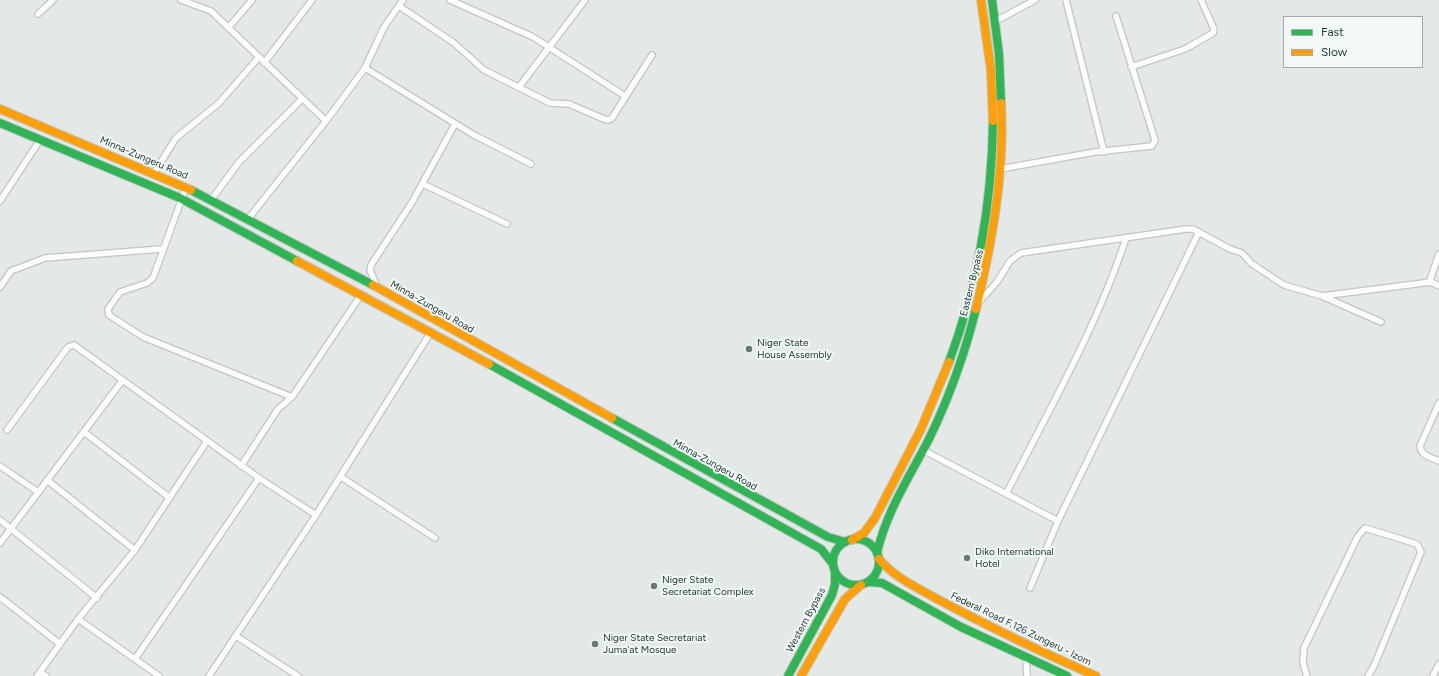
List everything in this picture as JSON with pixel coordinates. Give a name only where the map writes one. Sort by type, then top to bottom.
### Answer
[{"type":"main road","name":"Eastern Bypass","points":[[848,541],[864,533],[875,518],[928,415],[949,361],[968,301],[981,240],[987,202],[992,140],[992,97],[988,42],[981,0]]},
{"type":"main road","name":"Eastern Bypass","points":[[878,556],[883,528],[923,450],[960,365],[978,304],[994,228],[1003,140],[999,42],[992,0]]},
{"type":"main road","name":"Minna-Zungeru Road","points":[[0,109],[186,187],[377,287],[828,538],[848,541]]},
{"type":"main road","points":[[0,123],[180,198],[431,332],[821,549],[839,578],[846,583],[853,586],[882,584],[961,626],[1067,676]]},
{"type":"main road","points":[[534,390],[540,379]]},
{"type":"main road","name":"Federal Road F.126 Zungeru - Izom","points":[[848,541],[867,542],[888,570],[897,576],[1020,642],[1096,676]]},
{"type":"main road","points":[[834,568],[834,555],[838,548],[848,541]]},
{"type":"main road","points":[[801,676],[845,599],[865,584],[877,572],[878,556]]},
{"type":"main road","name":"Western Bypass","points":[[788,676],[832,595],[835,584],[834,568]]},
{"type":"street","points":[[38,14],[53,0]]},
{"type":"street","points":[[181,0],[211,11],[326,121]]},
{"type":"street","points":[[229,27],[252,0]]},
{"type":"street","points":[[264,63],[312,0]]},
{"type":"street","points":[[248,219],[326,121],[365,68],[384,27],[403,0]]},
{"type":"street","points":[[450,0],[533,37],[625,96]]},
{"type":"street","points":[[519,87],[585,0]]},
{"type":"street","points":[[996,21],[1035,0]]},
{"type":"street","points":[[1066,0],[1104,152]]},
{"type":"street","points":[[1131,67],[1185,48],[1213,33],[1214,29],[1201,0]]},
{"type":"street","points":[[399,6],[454,43],[476,65],[550,103],[569,104],[608,120],[612,118],[652,55]]},
{"type":"street","points":[[1000,169],[1104,152],[1152,146],[1155,140],[1116,16]]},
{"type":"street","points":[[154,173],[176,138],[219,103],[259,57]]},
{"type":"street","points":[[365,68],[456,124],[531,164]]},
{"type":"street","points":[[211,200],[239,162],[302,99]]},
{"type":"street","points":[[377,287],[370,270],[371,265],[423,184],[456,124]]},
{"type":"street","points":[[0,201],[40,140]]},
{"type":"street","points":[[423,184],[506,224]]},
{"type":"street","points":[[186,187],[180,198],[150,281],[120,292],[108,309],[110,318],[142,337],[292,398]]},
{"type":"street","points":[[978,304],[997,282],[1010,261],[1021,253],[1186,229],[1198,232],[1230,249],[1242,253],[1252,264],[1284,285],[1322,296],[1381,322]]},
{"type":"street","points":[[1030,588],[1058,521],[1198,232]]},
{"type":"street","points":[[1006,494],[1092,324],[1116,269],[1126,238]]},
{"type":"street","points":[[0,287],[11,271],[45,258],[162,249]]},
{"type":"street","points":[[1431,282],[1430,280],[1439,254]]},
{"type":"street","points":[[1322,296],[1431,282],[1439,286]]},
{"type":"street","points":[[241,466],[278,410],[292,398],[361,295]]},
{"type":"street","points":[[209,676],[341,477],[431,332]]},
{"type":"street","points":[[7,430],[71,345],[74,345],[241,466],[316,515]]},
{"type":"street","points":[[0,543],[122,380]]},
{"type":"street","points":[[1439,403],[1420,446],[1424,455],[1439,461]]},
{"type":"street","points":[[84,432],[170,498]]},
{"type":"street","points":[[46,676],[39,674],[78,619],[135,550],[207,441]]},
{"type":"street","points":[[923,450],[1058,521]]},
{"type":"street","points":[[0,466],[38,492]]},
{"type":"street","points":[[341,477],[435,538]]},
{"type":"street","points":[[135,659],[259,478]]},
{"type":"street","points":[[47,480],[135,550]]},
{"type":"street","points":[[0,520],[96,598]]},
{"type":"street","points":[[1307,676],[1303,663],[1304,648],[1358,536],[1365,528],[1417,544],[1421,552],[1377,659],[1368,676]]},
{"type":"street","points":[[0,597],[60,644]]},
{"type":"street","points":[[78,619],[159,676]]},
{"type":"street","points":[[236,636],[298,676]]},
{"type":"street","points":[[1026,657],[1027,676]]},
{"type":"street","points":[[1433,676],[1439,664]]},
{"type":"traffic: fast","points":[[992,0],[999,54],[1001,103]]},
{"type":"traffic: fast","points":[[949,362],[968,304],[981,243],[990,182],[993,121]]},
{"type":"traffic: fast","points":[[0,123],[180,198],[297,261]]},
{"type":"traffic: fast","points":[[191,190],[373,285]]},
{"type":"traffic: fast","points":[[877,553],[892,509],[929,439],[950,391],[962,359],[976,309]]},
{"type":"traffic: fast","points":[[489,364],[821,549],[833,564]]},
{"type":"traffic: fast","points":[[612,418],[828,537],[845,542]]},
{"type":"traffic: fast","points":[[852,539],[860,539],[869,543],[875,549],[879,562],[875,575],[869,581],[860,585],[852,585],[843,581],[837,575],[833,566],[833,558],[837,549],[843,543],[852,539]]},
{"type":"traffic: fast","points":[[788,676],[832,595],[835,584],[835,572]]},
{"type":"traffic: fast","points":[[868,582],[882,583],[961,627],[1067,676]]},
{"type":"traffic: slow","points":[[981,0],[991,70],[993,121]]},
{"type":"traffic: slow","points":[[976,309],[996,207],[1001,155],[1001,103]]},
{"type":"traffic: slow","points":[[0,109],[191,190]]},
{"type":"traffic: slow","points":[[297,261],[489,364]]},
{"type":"traffic: slow","points":[[373,285],[612,418]]},
{"type":"traffic: slow","points":[[852,540],[864,533],[875,518],[921,429],[949,362]]},
{"type":"traffic: slow","points":[[879,559],[899,577],[939,600],[1017,640],[1096,676]]},
{"type":"traffic: slow","points":[[801,676],[845,599],[861,585]]},
{"type":"place","name":"Niger State House Assembly","points":[[749,349]]},
{"type":"place","name":"Diko International Hotel","points":[[967,558]]},
{"type":"place","name":"Niger State Secretariat Complex","points":[[654,586]]},
{"type":"place","name":"Niger State Secretariat Juma'at Mosque","points":[[595,644]]}]
